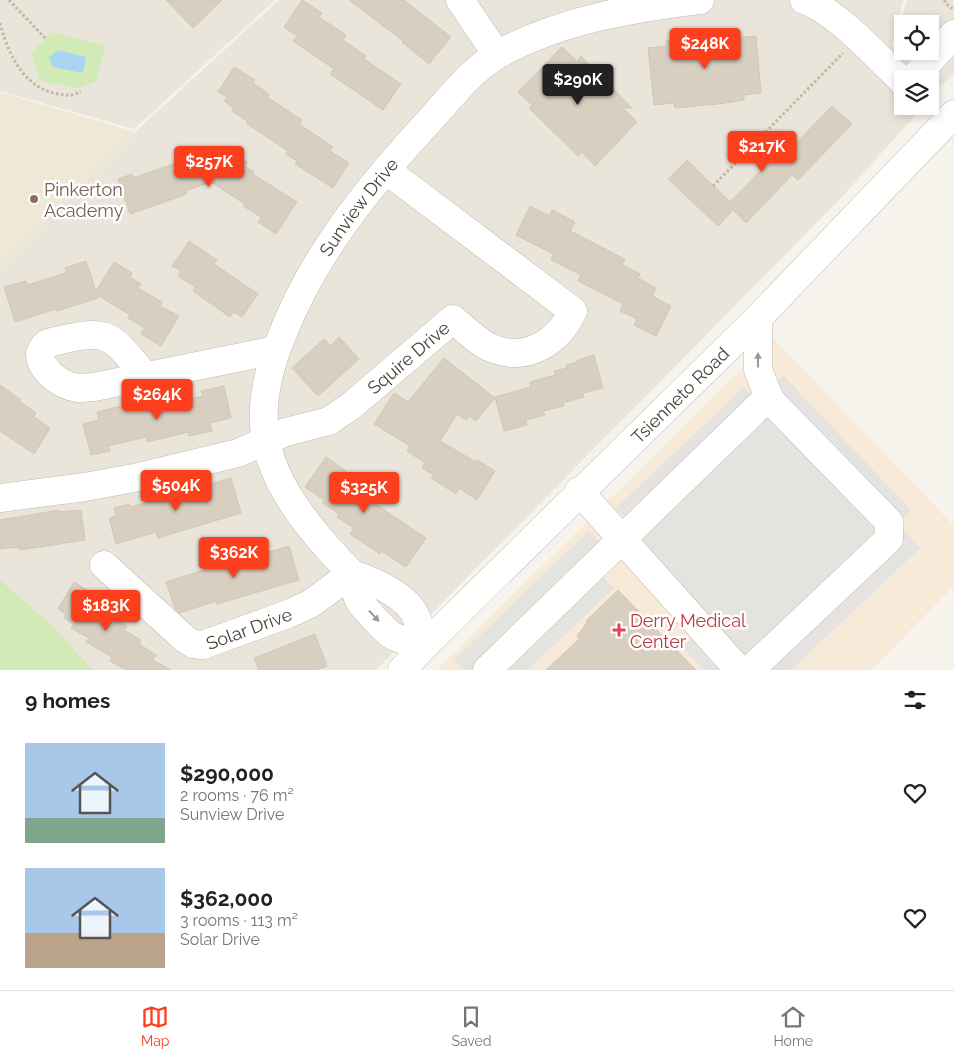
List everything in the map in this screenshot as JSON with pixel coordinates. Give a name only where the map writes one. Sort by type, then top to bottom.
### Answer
[{"type":"street","points":[[460,0],[497,55]]},
{"type":"street","name":"Sunview Drive","points":[[425,645],[413,611],[397,595],[369,580],[352,574],[308,525],[282,484],[267,441],[264,424],[270,370],[289,316],[323,254],[351,214],[386,170],[459,88],[482,66],[497,55],[546,34],[585,22],[630,10],[700,0]]},
{"type":"street","points":[[804,0],[827,13],[858,38],[894,73]]},
{"type":"street","points":[[921,70],[954,34]]},
{"type":"street","name":"Tsienneto Road","points":[[402,670],[579,491],[758,318],[946,117]]},
{"type":"street","name":"Squire Drive","points":[[0,498],[118,482],[238,453],[286,432],[323,423],[342,413],[453,319],[492,349],[511,352],[534,350],[555,338],[569,320],[573,311],[386,170]]},
{"type":"street","points":[[750,670],[889,539],[889,522],[770,400],[758,370],[758,318]]},
{"type":"street","points":[[145,376],[276,350]]},
{"type":"street","points":[[487,670],[760,405],[770,400]]},
{"type":"street","points":[[579,491],[739,670]]},
{"type":"street","name":"Solar Drive","points":[[104,565],[185,639],[193,644],[203,645],[310,604],[352,574]]},
{"type":"path","points":[[9,0],[45,38]]},
{"type":"path","points":[[945,0],[945,3],[954,10]]},
{"type":"path","points":[[0,23],[11,54],[27,78],[41,89],[52,93],[65,96],[76,95],[81,91]]},
{"type":"path","points":[[713,186],[858,38]]},
{"type":"shaded area","points":[[0,0],[275,0],[134,129],[0,91]]},
{"type":"shaded area","points":[[279,0],[903,0],[899,15],[894,15],[892,45],[894,47],[894,60],[907,60],[917,70],[894,70],[894,115],[916,115],[839,200],[376,670],[79,670],[0,595],[0,266],[135,132]]},
{"type":"shaded area","points":[[907,0],[954,0],[954,73],[940,87],[939,70],[923,70],[912,60],[939,60],[939,15],[903,15]]},
{"type":"shaded area","name":"Pinkerton Academy","points":[[0,92],[135,132],[0,266]]},
{"type":"shaded area","points":[[773,338],[954,526],[954,586],[871,670],[437,670]]},
{"type":"shaded area","points":[[783,375],[911,510],[898,524],[920,548],[791,670],[704,670],[682,647],[709,622],[634,542],[642,534],[616,508],[744,387],[757,400]]},
{"type":"shaded area","points":[[589,531],[601,544],[586,559],[614,588],[528,670],[464,670],[454,660]]},
{"type":"green space","points":[[51,32],[105,46],[96,81],[79,88],[40,81],[31,54]]},
{"type":"green space","points":[[0,580],[53,627],[93,670],[0,670]]},
{"type":"water","points":[[58,50],[86,57],[83,73],[53,67],[49,58]]},
{"type":"building","points":[[166,0],[222,0],[193,28]]},
{"type":"building","points":[[302,0],[322,13],[319,17],[346,35],[343,40],[366,56],[364,59],[401,84],[383,110],[330,74],[334,69],[293,41],[297,36],[284,27]]},
{"type":"building","points":[[349,0],[404,0],[451,37],[429,64],[403,41]]},
{"type":"building","points":[[736,32],[736,38],[756,36],[761,93],[744,95],[744,100],[718,104],[675,108],[674,103],[654,105],[648,48],[667,46],[666,41],[692,38],[692,36]]},
{"type":"building","points":[[562,47],[577,61],[581,56],[632,108],[623,108],[637,122],[595,166],[582,152],[578,156],[529,108],[532,105],[518,92]]},
{"type":"building","points":[[234,67],[255,80],[253,83],[269,94],[267,97],[302,120],[299,124],[333,147],[330,151],[349,163],[333,188],[295,164],[297,161],[286,154],[288,151],[247,124],[248,122],[232,111],[234,108],[224,101],[227,97],[218,92]]},
{"type":"building","points":[[832,106],[852,124],[798,180],[792,175],[746,223],[733,210],[718,226],[668,179],[687,160],[730,202],[774,157],[779,161]]},
{"type":"building","points":[[200,150],[211,180],[230,151],[247,162],[245,166],[254,172],[253,174],[297,202],[276,234],[258,222],[261,217],[243,206],[245,204],[211,182],[186,191],[187,194],[130,214],[118,179],[132,174],[133,178],[185,160],[184,156]]},
{"type":"building","points":[[530,206],[550,216],[552,210],[575,222],[570,231],[625,259],[622,265],[640,274],[638,278],[656,288],[652,296],[671,306],[656,336],[634,325],[637,319],[620,311],[623,304],[578,281],[581,275],[551,260],[553,254],[516,235]]},
{"type":"building","points":[[189,241],[217,260],[214,264],[258,294],[242,317],[234,312],[230,317],[193,291],[195,287],[178,276],[181,271],[172,266]]},
{"type":"building","points":[[86,261],[96,291],[114,262],[132,273],[130,277],[141,284],[138,288],[162,302],[160,306],[179,316],[161,346],[141,334],[145,328],[128,318],[130,315],[97,295],[98,298],[15,322],[4,287],[26,281],[27,285],[66,273],[65,268]]},
{"type":"building","points":[[339,337],[359,359],[318,396],[292,368],[324,339],[330,346]]},
{"type":"building","points":[[594,355],[603,388],[583,393],[584,397],[563,403],[564,406],[543,411],[545,415],[526,420],[527,425],[504,431],[495,397],[531,387],[530,382],[555,375],[554,371],[567,368],[566,365]]},
{"type":"building","points":[[444,358],[495,398],[476,421],[469,416],[466,420],[457,414],[440,441],[495,471],[477,500],[459,488],[456,494],[431,478],[433,475],[422,468],[425,463],[407,451],[410,446],[374,424],[394,393],[408,402]]},
{"type":"building","points":[[0,385],[20,399],[19,401],[36,413],[34,417],[50,428],[34,454],[0,431]]},
{"type":"building","points":[[224,386],[231,418],[210,423],[212,431],[189,436],[188,432],[147,442],[146,437],[108,446],[110,451],[91,455],[83,424],[99,420],[97,412],[142,401],[144,410],[203,396],[201,391]]},
{"type":"building","points":[[326,457],[378,496],[374,503],[426,538],[406,567],[381,551],[380,554],[350,534],[354,528],[337,517],[339,514],[322,503],[324,500],[305,487]]},
{"type":"building","points":[[231,478],[241,513],[158,538],[156,532],[116,544],[109,518],[116,516],[114,508],[129,504],[130,507]]},
{"type":"building","points":[[59,510],[59,512],[81,510],[85,540],[20,550],[19,547],[0,549],[0,520]]},
{"type":"building","points":[[289,546],[299,580],[217,604],[216,601],[179,613],[175,608],[166,582],[267,548],[269,552]]},
{"type":"building","points":[[74,582],[97,596],[93,601],[110,611],[108,615],[127,626],[124,630],[141,640],[139,644],[156,655],[153,660],[171,670],[126,670],[110,661],[112,657],[86,642],[89,638],[71,628],[74,624],[64,618],[66,614],[58,609]]},
{"type":"building","name":"Derry Medical Center","points":[[618,590],[696,670],[546,670],[579,639],[577,636],[587,620]]},
{"type":"building","points":[[315,634],[327,666],[315,670],[259,670],[254,658]]},
{"type":"place","name":"Pinkerton Academy","points":[[34,199]]},
{"type":"place","name":"Derry Medical Center","points":[[619,630]]}]
